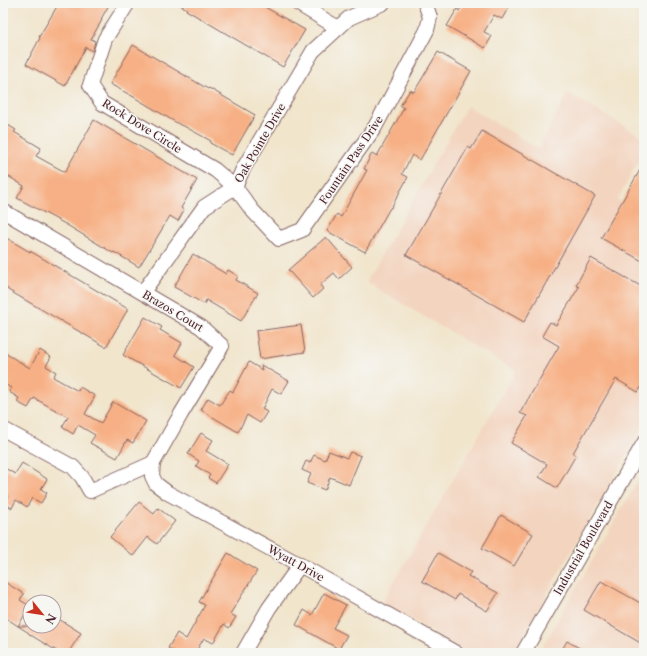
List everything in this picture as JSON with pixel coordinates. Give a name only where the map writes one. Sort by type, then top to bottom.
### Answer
[{"type":"street","name":"Rock Dove Circle","points":[[128,3],[105,39],[90,85],[102,102],[215,170],[235,187]]},
{"type":"street","points":[[297,3],[338,28]]},
{"type":"street","name":"Oak Pointe Drive","points":[[142,292],[204,207],[235,187],[243,168],[314,51],[349,18],[382,3]]},
{"type":"street","name":"Fountain Pass Drive","points":[[235,187],[252,210],[279,239],[302,230],[375,127],[427,30],[430,17],[426,3]]},
{"type":"street","name":"Brazos Court","points":[[3,211],[201,327],[222,346],[153,463]]},
{"type":"street","points":[[3,429],[73,467],[82,477],[90,491],[153,463]]},
{"type":"street","name":"Industrial Boulevard","points":[[523,653],[644,443]]},
{"type":"street","name":"Wyatt Drive","points":[[153,463],[152,476],[156,484],[168,493],[456,653]]},
{"type":"street","points":[[243,653],[269,608],[300,565]]},
{"type":"shaded area","points":[[568,93],[644,138],[644,151],[617,200],[644,216],[644,424],[513,653],[469,653],[382,603],[516,371],[366,282],[467,106],[539,149]]},
{"type":"shaded area","points":[[644,470],[644,653],[539,653]]},
{"type":"building","points":[[59,3],[110,3],[91,39],[95,41],[93,50],[92,51],[86,47],[65,86],[26,64],[40,38],[39,37]]},
{"type":"building","points":[[177,3],[258,3],[305,30],[283,67],[186,10],[187,9]]},
{"type":"building","points":[[464,3],[511,3],[502,19],[494,15],[484,32],[492,36],[485,48],[447,26],[457,9],[459,11]]},
{"type":"building","points":[[133,45],[255,115],[232,155],[210,143],[211,141],[110,84]]},
{"type":"building","points":[[438,52],[471,71],[420,160],[412,155],[402,174],[408,177],[365,252],[327,231],[337,214],[341,217],[367,170],[364,169],[372,153],[377,156],[404,108],[400,106],[410,90],[414,92]]},
{"type":"building","points":[[94,120],[197,180],[181,208],[184,210],[178,221],[170,216],[139,267],[17,198],[24,186],[3,173],[3,122],[16,130],[14,132],[41,148],[36,156],[65,172]]},
{"type":"building","points":[[482,131],[595,196],[524,322],[406,255],[468,147],[471,149]]},
{"type":"building","points":[[644,163],[644,262],[601,238]]},
{"type":"building","points":[[3,236],[128,309],[106,347],[3,286]]},
{"type":"building","points":[[326,237],[352,267],[339,279],[334,273],[320,285],[323,289],[313,298],[288,270]]},
{"type":"building","points":[[193,254],[226,274],[228,270],[238,276],[236,280],[258,293],[241,321],[206,300],[204,304],[174,287]]},
{"type":"building","points":[[591,258],[644,288],[644,383],[638,392],[616,379],[573,453],[576,455],[557,488],[539,477],[547,464],[511,443],[527,416],[520,413],[559,346],[542,336],[550,322],[556,325],[579,287],[576,285]]},
{"type":"building","points":[[145,317],[162,327],[160,330],[182,343],[175,355],[194,367],[181,388],[123,355]]},
{"type":"building","points":[[301,325],[305,352],[260,359],[256,331]]},
{"type":"building","points":[[40,350],[51,357],[46,366],[56,372],[53,377],[78,391],[80,387],[95,396],[85,414],[101,423],[113,402],[146,421],[133,443],[127,440],[117,458],[90,443],[95,435],[78,425],[73,434],[62,427],[68,417],[34,398],[28,408],[17,402],[19,398],[9,392],[11,388],[3,383],[3,352],[30,368]]},
{"type":"building","points":[[249,362],[262,370],[261,365],[289,381],[281,394],[272,389],[262,409],[267,412],[260,423],[247,415],[238,432],[201,410],[208,398],[220,405],[230,390],[233,392]]},
{"type":"building","points":[[201,433],[213,440],[206,451],[228,464],[216,483],[208,478],[210,475],[196,466],[199,461],[188,454]]},
{"type":"building","points":[[329,451],[347,458],[350,452],[361,456],[349,485],[330,477],[325,490],[307,483],[311,474],[302,470],[306,461],[310,463],[314,455],[325,460]]},
{"type":"building","points":[[22,463],[47,479],[41,489],[47,493],[41,503],[32,498],[27,507],[16,500],[12,508],[3,503],[8,496],[3,493],[3,467],[15,474]]},
{"type":"building","points":[[139,502],[154,514],[158,508],[175,521],[157,544],[148,537],[133,556],[110,537]]},
{"type":"building","points":[[501,515],[533,534],[514,566],[482,548]]},
{"type":"building","points":[[228,553],[257,571],[230,614],[236,617],[229,628],[224,624],[213,643],[204,638],[195,653],[177,653],[168,648],[177,633],[186,639],[205,605],[199,602]]},
{"type":"building","points":[[438,553],[471,572],[468,576],[498,593],[487,611],[458,594],[455,600],[422,581]]},
{"type":"building","points":[[3,581],[24,594],[22,594],[20,600],[22,601],[22,619],[18,626],[3,616]]},
{"type":"building","points":[[601,581],[644,605],[644,645],[584,610]]},
{"type":"building","points":[[324,593],[346,605],[333,628],[347,635],[339,649],[296,625],[304,610],[312,615]]},
{"type":"building","points":[[62,621],[81,633],[68,653],[60,653],[29,634],[62,634]]},
{"type":"building","points":[[567,641],[588,653],[560,653]]}]
